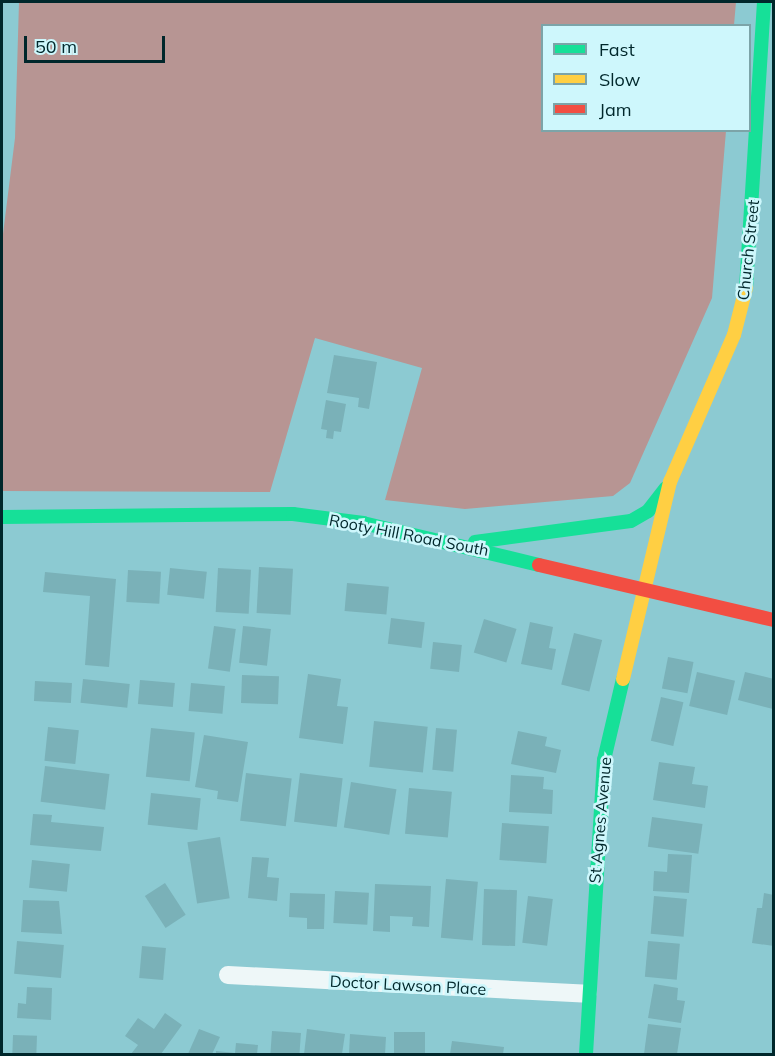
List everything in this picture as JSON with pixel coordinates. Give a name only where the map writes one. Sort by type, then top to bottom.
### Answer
[{"type":"street","name":"Church Street","points":[[644,590],[670,483],[734,335],[743,304],[748,274],[765,2]]},
{"type":"street","points":[[460,544],[631,521],[648,512],[670,483]]},
{"type":"street","name":"Rooty Hill Road South","points":[[2,517],[293,514],[363,523],[460,544],[774,620]]},
{"type":"street","name":"St Agnes Avenue","points":[[585,1054],[604,760],[644,590]]},
{"type":"street","name":"Doctor Lawson Place","points":[[228,975],[588,994]]},
{"type":"shaded area","points":[[19,2],[736,2],[734,24],[541,24],[541,132],[726,132],[712,298],[630,483],[613,496],[465,509],[385,500],[422,368],[315,338],[270,492],[2,491],[2,242],[15,138]]},
{"type":"building","points":[[334,355],[377,362],[369,409],[358,407],[359,398],[327,393]]},
{"type":"building","points":[[326,400],[346,404],[341,432],[334,431],[333,439],[326,438],[327,430],[321,429]]},
{"type":"building","points":[[259,567],[293,569],[291,615],[257,613]]},
{"type":"building","points":[[170,568],[207,572],[204,599],[167,595]]},
{"type":"building","points":[[218,568],[251,570],[249,614],[216,612]]},
{"type":"building","points":[[128,570],[161,572],[159,604],[126,602]]},
{"type":"building","points":[[45,572],[116,579],[109,667],[85,665],[90,596],[43,592]]},
{"type":"building","points":[[347,583],[389,587],[386,615],[345,611]]},
{"type":"building","points":[[391,618],[425,622],[422,648],[388,644]]},
{"type":"building","points":[[484,619],[517,629],[506,662],[474,652]]},
{"type":"building","points":[[530,622],[553,627],[549,648],[556,649],[552,670],[521,664]]},
{"type":"building","points":[[214,626],[236,629],[230,672],[208,669]]},
{"type":"building","points":[[243,626],[271,629],[267,666],[239,663]]},
{"type":"building","points":[[574,633],[602,640],[589,691],[561,684]]},
{"type":"building","points":[[433,642],[462,645],[459,672],[430,669]]},
{"type":"building","points":[[668,657],[694,662],[687,693],[662,688]]},
{"type":"building","points":[[697,672],[735,681],[727,715],[689,706]]},
{"type":"building","points":[[745,672],[774,679],[773,709],[738,700]]},
{"type":"building","points":[[308,674],[341,679],[337,706],[348,707],[343,744],[299,738]]},
{"type":"building","points":[[242,675],[279,676],[278,704],[241,703]]},
{"type":"building","points":[[83,679],[130,684],[127,708],[80,703]]},
{"type":"building","points":[[140,680],[175,683],[173,707],[138,704]]},
{"type":"building","points":[[35,681],[72,683],[71,703],[34,701]]},
{"type":"building","points":[[191,683],[225,686],[222,714],[189,711]]},
{"type":"building","points":[[661,697],[683,702],[673,746],[651,741]]},
{"type":"building","points":[[374,721],[428,727],[423,772],[369,767]]},
{"type":"building","points":[[48,727],[79,730],[75,764],[44,761]]},
{"type":"building","points":[[151,728],[195,733],[190,781],[146,777]]},
{"type":"building","points":[[436,728],[457,730],[453,772],[432,770]]},
{"type":"building","points":[[518,731],[547,737],[545,746],[561,750],[556,773],[511,764]]},
{"type":"building","points":[[204,735],[248,742],[238,802],[217,799],[218,791],[195,787]]},
{"type":"building","points":[[659,762],[695,767],[692,784],[708,786],[705,808],[653,800]]},
{"type":"building","points":[[45,766],[110,774],[105,810],[41,802]]},
{"type":"building","points":[[246,773],[292,779],[286,826],[240,821]]},
{"type":"building","points":[[300,773],[343,778],[337,827],[294,822]]},
{"type":"building","points":[[511,775],[544,777],[543,789],[553,790],[552,814],[509,812]]},
{"type":"building","points":[[351,782],[396,789],[389,835],[344,827]]},
{"type":"building","points":[[409,788],[452,792],[448,838],[405,834]]},
{"type":"building","points":[[151,793],[201,798],[197,830],[148,825]]},
{"type":"building","points":[[33,814],[52,815],[51,822],[104,827],[101,851],[30,845]]},
{"type":"building","points":[[652,817],[703,824],[698,854],[648,847]]},
{"type":"building","points":[[502,823],[549,826],[546,863],[499,860]]},
{"type":"building","points":[[220,837],[230,898],[197,903],[187,842]]},
{"type":"building","points":[[668,854],[692,855],[689,893],[653,891],[654,871],[667,872]]},
{"type":"building","points":[[252,857],[269,858],[267,877],[279,878],[277,901],[248,898]]},
{"type":"building","points":[[32,860],[70,864],[67,892],[29,888]]},
{"type":"building","points":[[446,879],[478,882],[473,941],[441,938]]},
{"type":"building","points":[[165,883],[186,915],[166,928],[145,896]]},
{"type":"building","points":[[375,884],[431,886],[429,927],[412,926],[413,917],[390,916],[390,932],[373,931]]},
{"type":"building","points":[[484,889],[517,890],[515,946],[482,945]]},
{"type":"building","points":[[335,891],[369,893],[367,925],[333,923]]},
{"type":"building","points":[[290,893],[325,894],[324,929],[307,929],[307,918],[289,917]]},
{"type":"building","points":[[764,893],[774,895],[774,946],[752,943],[757,908],[762,908]]},
{"type":"building","points":[[528,896],[553,899],[547,946],[522,943]]},
{"type":"building","points":[[654,896],[687,899],[684,937],[651,934]]},
{"type":"building","points":[[23,900],[59,901],[62,934],[21,932]]},
{"type":"building","points":[[17,941],[64,945],[61,978],[14,974]]},
{"type":"building","points":[[648,941],[680,944],[677,980],[645,977]]},
{"type":"building","points":[[142,946],[166,948],[163,980],[139,978]]},
{"type":"building","points":[[654,984],[678,988],[677,1000],[685,1001],[681,1023],[648,1018]]},
{"type":"building","points":[[27,987],[52,988],[51,1020],[17,1018],[18,1003],[26,1004]]},
{"type":"building","points":[[165,1013],[182,1025],[161,1054],[131,1054],[138,1045],[125,1036],[138,1018],[154,1029]]},
{"type":"building","points":[[648,1024],[681,1028],[677,1054],[644,1054]]},
{"type":"building","points":[[199,1029],[220,1037],[212,1054],[188,1054]]},
{"type":"building","points":[[307,1029],[345,1034],[342,1054],[304,1054]]},
{"type":"building","points":[[272,1031],[301,1033],[299,1054],[270,1054]]},
{"type":"building","points":[[394,1032],[425,1032],[425,1054],[394,1054]]},
{"type":"building","points":[[350,1034],[386,1037],[385,1054],[349,1054]]},
{"type":"building","points":[[13,1035],[37,1036],[36,1054],[12,1054]]},
{"type":"building","points":[[452,1041],[504,1047],[503,1054],[450,1054]]},
{"type":"building","points":[[236,1043],[258,1045],[257,1054],[216,1054],[216,1051],[235,1053]]},
{"type":"traffic: fast","points":[[746,288],[764,2]]},
{"type":"traffic: fast","points":[[475,542],[631,521],[648,511],[666,488]]},
{"type":"traffic: fast","points":[[2,517],[293,514],[363,523],[539,565]]},
{"type":"traffic: fast","points":[[586,1054],[604,760],[623,679]]},
{"type":"traffic: slow","points":[[623,679],[670,482],[734,335],[746,288]]},
{"type":"traffic: jam","points":[[539,565],[774,620]]}]
